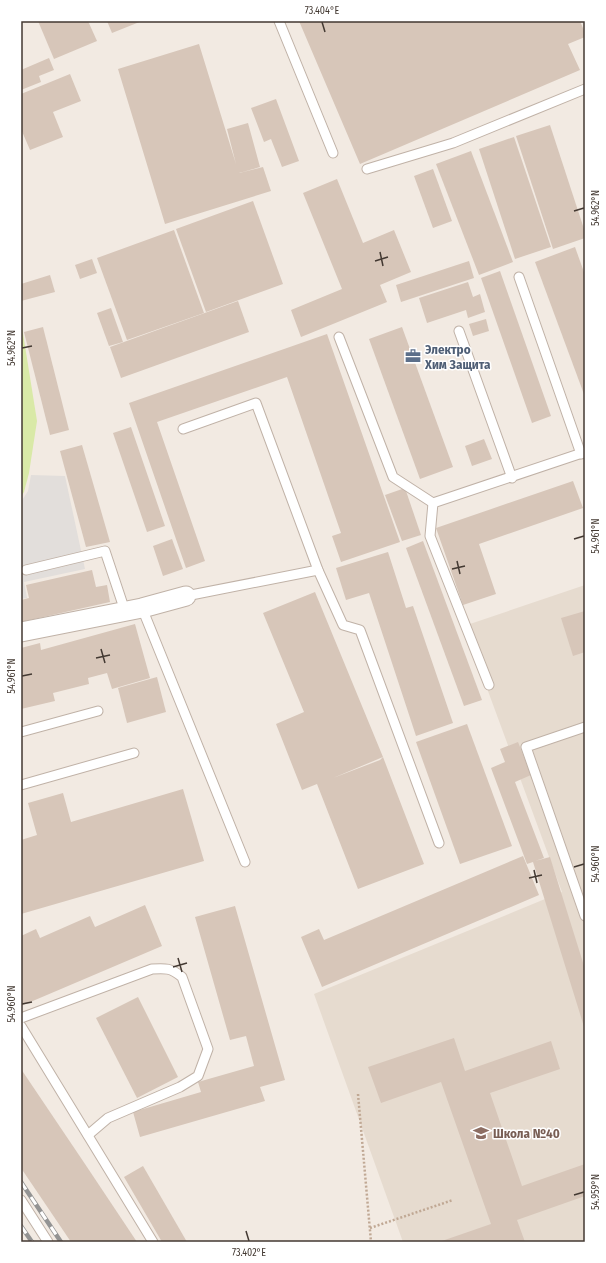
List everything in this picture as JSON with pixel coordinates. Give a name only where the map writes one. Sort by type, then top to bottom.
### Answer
[{"type":"street","points":[[21,632],[133,609],[186,596]]},
{"type":"lane","points":[[279,21],[333,153]]},
{"type":"lane","points":[[368,169],[453,142],[585,89]]},
{"type":"lane","points":[[433,503],[512,478],[583,453],[519,277]]},
{"type":"lane","points":[[459,331],[512,478]]},
{"type":"lane","points":[[339,337],[393,477],[433,503]]},
{"type":"lane","points":[[183,429],[256,403],[318,570],[343,625],[360,630],[440,843]]},
{"type":"lane","points":[[433,503],[430,536],[489,685]]},
{"type":"lane","points":[[26,570],[105,550],[133,609],[245,862]]},
{"type":"lane","points":[[186,596],[318,570]]},
{"type":"lane","points":[[21,732],[98,711]]},
{"type":"lane","points":[[585,727],[526,747],[585,916]]},
{"type":"lane","points":[[21,785],[134,753]]},
{"type":"lane","points":[[21,1018],[152,969],[167,968],[182,977],[208,1049],[198,1076],[180,1087],[108,1118],[88,1135]]},
{"type":"lane","points":[[21,1026],[153,1242]]},
{"type":"lane","points":[[21,1200],[48,1242]]},
{"type":"path","points":[[358,1094],[371,1242]]},
{"type":"path","points":[[370,1228],[453,1200]]},
{"type":"shaded area","points":[[31,475],[65,476],[85,569],[24,582],[27,598],[21,599],[21,502],[28,491]]},
{"type":"shaded area","points":[[585,585],[585,1242],[403,1242],[314,994],[562,892],[464,626]]},
{"type":"green space","points":[[21,321],[37,421],[29,473],[24,492],[21,497]]},
{"type":"building","points":[[38,21],[88,21],[97,41],[54,59]]},
{"type":"building","points":[[107,21],[142,21],[112,33]]},
{"type":"building","points":[[299,21],[580,21],[585,37],[568,44],[580,70],[360,164]]},
{"type":"building","points":[[199,44],[236,164],[227,129],[248,123],[260,167],[239,173],[263,167],[271,191],[165,224],[118,69]]},
{"type":"building","points":[[49,58],[54,70],[39,76],[41,82],[21,90],[21,70]]},
{"type":"building","points":[[70,74],[81,101],[53,112],[63,137],[30,150],[21,129],[21,94]]},
{"type":"building","points":[[276,99],[299,161],[282,167],[271,139],[264,142],[251,108]]},
{"type":"building","points":[[550,125],[585,232],[585,238],[553,249],[516,136]]},
{"type":"building","points":[[514,137],[551,247],[515,259],[479,149]]},
{"type":"building","points":[[471,151],[513,262],[479,275],[436,164]]},
{"type":"building","points":[[433,169],[452,221],[433,228],[414,176]]},
{"type":"building","points":[[337,179],[363,243],[394,230],[411,272],[380,285],[387,302],[301,337],[291,310],[342,289],[303,193]]},
{"type":"building","points":[[253,201],[283,284],[206,312],[176,229]]},
{"type":"building","points":[[174,230],[204,313],[127,340],[97,258]]},
{"type":"building","points":[[575,247],[585,275],[585,397],[535,262]]},
{"type":"building","points":[[92,259],[97,273],[80,279],[75,265]]},
{"type":"building","points":[[469,261],[474,278],[401,302],[396,285]]},
{"type":"building","points":[[500,271],[551,416],[532,423],[481,278]]},
{"type":"building","points":[[50,275],[55,292],[21,301],[21,284]]},
{"type":"building","points":[[468,282],[473,297],[480,294],[485,312],[468,318],[466,310],[427,323],[419,298]]},
{"type":"building","points":[[238,301],[249,332],[121,378],[110,347]]},
{"type":"building","points":[[111,308],[123,342],[109,346],[97,313]]},
{"type":"building","points":[[486,319],[489,331],[473,336],[469,324]]},
{"type":"building","points":[[43,327],[69,430],[50,435],[24,332]]},
{"type":"building","points":[[402,327],[453,467],[420,479],[369,339]]},
{"type":"building","points":[[327,334],[400,542],[341,562],[332,536],[341,533],[287,377],[157,422],[205,561],[186,568],[129,403]]},
{"type":"building","points":[[131,427],[165,526],[147,532],[113,433]]},
{"type":"building","points":[[484,439],[492,459],[472,466],[465,446]]},
{"type":"building","points":[[82,445],[110,542],[86,547],[60,451]]},
{"type":"building","points":[[573,481],[583,508],[479,544],[496,594],[463,605],[436,528]]},
{"type":"building","points":[[405,488],[421,535],[402,541],[385,495]]},
{"type":"building","points":[[172,539],[183,569],[163,576],[153,546]]},
{"type":"building","points":[[423,541],[482,700],[464,706],[406,548]]},
{"type":"building","points":[[388,552],[406,608],[413,606],[453,723],[416,736],[369,593],[346,600],[336,568]]},
{"type":"building","points":[[92,570],[96,587],[107,585],[110,602],[21,622],[21,600],[29,598],[26,585]]},
{"type":"building","points":[[315,592],[383,757],[424,864],[358,889],[317,784],[302,790],[276,724],[304,712],[263,613]],"holes":[[[383,757],[380,760],[333,778]]]},
{"type":"building","points":[[585,611],[585,652],[573,656],[561,618]]},
{"type":"building","points":[[135,624],[150,678],[112,689],[107,673],[88,678],[89,684],[53,693],[55,701],[21,709],[21,648],[40,643],[41,650]]},
{"type":"building","points":[[157,677],[166,712],[127,723],[118,688]]},
{"type":"building","points":[[467,724],[512,846],[460,864],[416,742]]},
{"type":"building","points":[[518,742],[531,775],[515,782],[544,858],[535,861],[550,857],[585,969],[585,1030],[533,862],[527,864],[491,768],[505,762],[500,749]]},
{"type":"building","points":[[183,789],[204,861],[21,914],[21,840],[37,835],[28,803],[63,793],[71,822]]},
{"type":"building","points":[[523,856],[539,895],[322,987],[301,937],[319,929],[324,940]]},
{"type":"building","points":[[145,905],[162,946],[21,1006],[21,936],[36,929],[40,938],[90,916],[95,927]]},
{"type":"building","points":[[235,906],[285,1080],[260,1087],[265,1101],[140,1137],[133,1112],[201,1092],[198,1082],[254,1066],[246,1036],[230,1040],[195,917]]},
{"type":"building","points":[[138,997],[178,1077],[137,1098],[96,1018]]},
{"type":"building","name":"Школа №40","points":[[454,1038],[465,1071],[551,1041],[560,1069],[490,1093],[522,1186],[585,1164],[585,1196],[517,1220],[525,1242],[439,1242],[491,1224],[441,1082],[381,1103],[368,1067]]},
{"type":"building","points":[[21,1069],[137,1242],[71,1242],[21,1168]]},
{"type":"building","points":[[143,1166],[187,1242],[162,1242],[124,1177]]},
{"type":"railway","points":[[21,1182],[61,1242]]},
{"type":"railway","points":[[21,1226],[32,1242]]},
{"type":"place","name":"Электро Хим Защита","points":[[413,356]]},
{"type":"place","name":"Школа №40","points":[[481,1133]]}]
